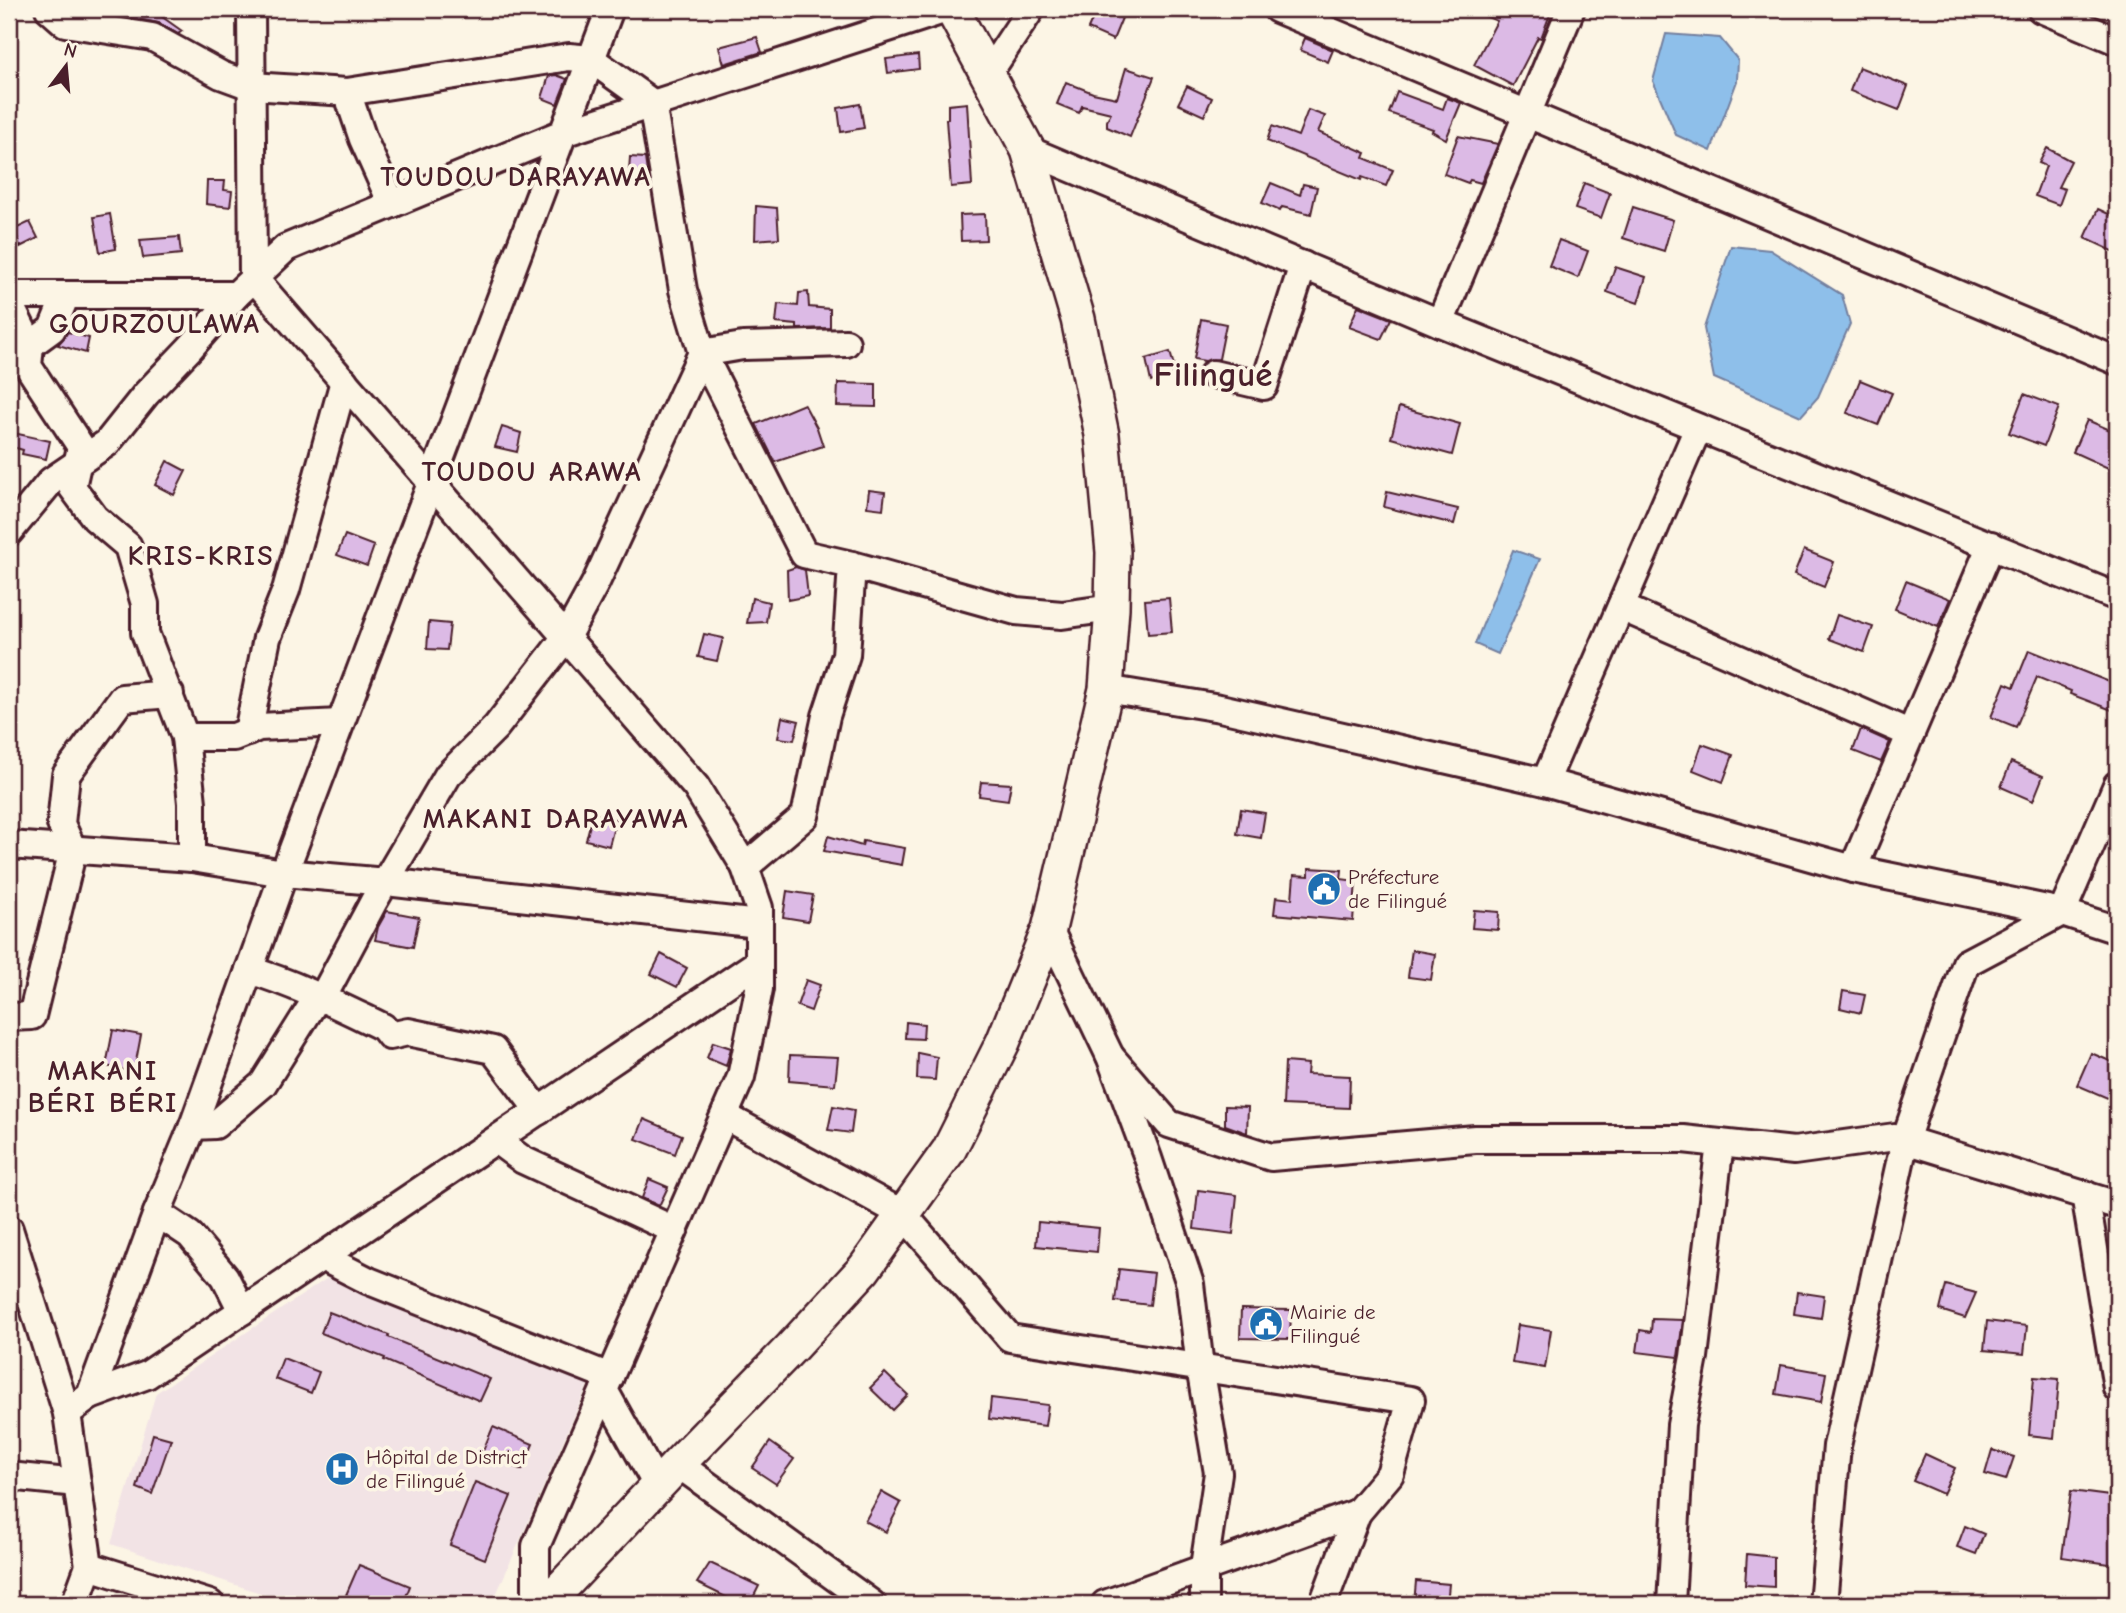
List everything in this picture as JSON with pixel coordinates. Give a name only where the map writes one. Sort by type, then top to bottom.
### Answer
[{"type":"main road","points":[[546,1604],[864,1269],[948,1150],[1003,1042],[1049,929],[1106,689],[1112,608],[1112,552],[1102,435],[1078,319],[1028,150],[988,74],[949,9]]},
{"type":"street","points":[[49,9],[65,23],[152,37],[221,75],[251,86],[347,92],[569,57],[591,59],[652,103],[683,290],[702,353],[804,554],[1016,611],[1062,615],[1112,608]]},
{"type":"street","points":[[244,286],[251,9]]},
{"type":"street","points":[[90,1396],[157,1213],[193,1126],[340,723],[610,9]]},
{"type":"street","points":[[9,532],[51,481],[107,443],[146,394],[244,286],[286,248],[563,133],[949,9]]},
{"type":"street","points":[[988,74],[1031,9]]},
{"type":"street","points":[[1276,9],[2117,361]]},
{"type":"street","points":[[1440,323],[1571,9]]},
{"type":"street","points":[[2041,9],[2117,41]]},
{"type":"street","points":[[347,92],[363,139],[392,204]]},
{"type":"street","points":[[1028,150],[1440,323],[2117,597]]},
{"type":"street","points":[[1213,374],[1264,386],[1303,265]]},
{"type":"street","points":[[9,295],[66,295],[244,286],[344,381],[432,481],[696,787],[746,867],[759,908],[759,989],[741,1077],[536,1546],[536,1604]]},
{"type":"street","points":[[22,363],[52,329],[66,295]]},
{"type":"street","points":[[9,303],[22,363],[81,447],[72,488],[96,517],[128,546],[145,604],[145,633],[185,737],[192,803],[192,858]]},
{"type":"street","points":[[702,353],[743,346],[845,343]]},
{"type":"street","points":[[193,1126],[215,1125],[263,1084],[315,1001],[326,993],[448,775],[496,727],[566,637],[596,582],[702,353]]},
{"type":"street","points":[[248,732],[267,638],[286,590],[344,381]]},
{"type":"street","points":[[1545,782],[1698,428]]},
{"type":"street","points":[[1853,869],[1991,545]]},
{"type":"street","points":[[746,867],[805,816],[826,716],[846,655],[852,565]]},
{"type":"street","points":[[1621,607],[1911,734]]},
{"type":"street","points":[[1106,689],[1220,708],[1545,782],[1853,869],[2062,912],[2117,930]]},
{"type":"street","points":[[9,1017],[32,1016],[73,850],[61,824],[66,775],[122,698],[170,694]]},
{"type":"street","points":[[185,737],[234,737],[259,727],[340,723]]},
{"type":"street","points":[[1823,1604],[1837,1446],[1905,1140],[1966,963],[2062,912],[2117,785]]},
{"type":"street","points":[[9,845],[192,858],[284,873],[386,882],[759,925]]},
{"type":"street","points":[[1049,929],[1110,1056],[1190,1284],[1200,1367],[1218,1473],[1204,1567],[1204,1604]]},
{"type":"street","points":[[67,1413],[90,1396],[146,1375],[759,962]]},
{"type":"street","points":[[249,970],[320,997],[383,1027],[390,1036],[408,1032],[493,1050],[538,1111]]},
{"type":"street","points":[[1110,1056],[1169,1124],[1271,1157],[1475,1139],[1683,1139],[1794,1151],[1895,1137],[2117,1205]]},
{"type":"street","points":[[725,1116],[903,1214],[1010,1338],[1411,1400],[1390,1474],[1357,1513],[1323,1604]]},
{"type":"street","points":[[495,1140],[523,1160],[674,1230]]},
{"type":"street","points":[[1671,1604],[1681,1425],[1694,1357],[1720,1143]]},
{"type":"street","points":[[2085,1194],[2117,1388]]},
{"type":"street","points":[[157,1213],[190,1235],[225,1277],[242,1311]]},
{"type":"street","points":[[9,1228],[67,1413],[89,1566],[75,1604]]},
{"type":"street","points":[[322,1257],[369,1282],[607,1383],[668,1475],[872,1604]]},
{"type":"street","points":[[9,1476],[77,1483]]},
{"type":"street","points":[[1105,1604],[1357,1513]]},
{"type":"street","points":[[89,1566],[210,1604]]},
{"type":"shaded area","name":"Hôpital de District de Filingué","points":[[335,1273],[589,1382],[492,1604],[294,1604],[111,1544],[156,1393]]},
{"type":"water","points":[[1666,34],[1720,38],[1738,60],[1737,81],[1711,151],[1676,135],[1653,81]]},
{"type":"water","points":[[1731,246],[1770,250],[1842,295],[1850,324],[1818,397],[1801,416],[1714,378],[1704,328]]},
{"type":"water","points":[[1513,550],[1540,559],[1498,654],[1475,644]]},
{"type":"building","points":[[151,9],[182,31],[178,34],[159,23],[132,18],[113,11]]},
{"type":"building","points":[[1097,9],[1122,18],[1113,40],[1088,29]]},
{"type":"building","points":[[1469,9],[1552,9],[1541,38],[1538,37],[1513,86],[1474,65],[1497,21]]},
{"type":"building","points":[[757,37],[762,52],[724,64],[719,47]]},
{"type":"building","points":[[1305,38],[1333,50],[1328,62],[1300,50]]},
{"type":"building","points":[[918,55],[919,69],[888,73],[886,59]]},
{"type":"building","points":[[1859,67],[1908,86],[1899,110],[1850,91]]},
{"type":"building","points":[[1126,68],[1154,77],[1130,137],[1107,127],[1111,113],[1082,106],[1079,113],[1057,104],[1066,82],[1093,93],[1117,98]]},
{"type":"building","points":[[556,75],[567,79],[557,104],[542,98],[549,76]]},
{"type":"building","points":[[1187,86],[1212,98],[1204,116],[1178,104]]},
{"type":"building","points":[[1397,92],[1443,109],[1447,98],[1461,103],[1446,139],[1432,131],[1433,129],[1389,113]]},
{"type":"building","points":[[967,103],[972,185],[951,187],[946,119],[948,105]]},
{"type":"building","points":[[860,104],[864,128],[841,132],[838,108]]},
{"type":"building","points":[[1308,110],[1325,116],[1318,132],[1366,153],[1364,158],[1393,170],[1386,186],[1362,177],[1361,180],[1267,141],[1272,126],[1298,136]]},
{"type":"building","points":[[1458,136],[1498,144],[1481,183],[1470,180],[1468,183],[1444,174]]},
{"type":"building","points":[[2047,148],[2071,161],[2058,187],[2065,189],[2059,205],[2035,196],[2046,166],[2039,163]]},
{"type":"building","points":[[630,157],[645,158],[649,186],[628,185]]},
{"type":"building","points":[[207,181],[225,181],[224,190],[232,191],[230,207],[206,204]]},
{"type":"building","points":[[1271,183],[1300,195],[1303,184],[1317,187],[1311,214],[1282,207],[1280,211],[1262,203]]},
{"type":"building","points":[[1584,183],[1610,193],[1601,218],[1575,209]]},
{"type":"building","points":[[756,206],[777,208],[779,238],[755,240]]},
{"type":"building","points":[[1633,207],[1673,220],[1664,251],[1623,238]]},
{"type":"building","points":[[2098,209],[2117,218],[2117,253],[2085,238]]},
{"type":"building","points":[[110,214],[116,249],[100,252],[94,217]]},
{"type":"building","points":[[985,214],[986,240],[961,241],[960,215]]},
{"type":"building","points":[[30,222],[38,238],[20,247],[15,229]]},
{"type":"building","points":[[179,237],[181,254],[143,258],[140,240]]},
{"type":"building","points":[[1559,240],[1588,251],[1578,278],[1549,266]]},
{"type":"building","points":[[1615,267],[1646,277],[1638,303],[1607,292]]},
{"type":"building","points":[[808,292],[809,307],[830,309],[830,328],[797,329],[797,325],[776,323],[778,304],[798,306],[799,293]]},
{"type":"building","points":[[1358,306],[1391,319],[1381,339],[1349,327]]},
{"type":"building","points":[[1201,319],[1226,324],[1219,359],[1194,359]]},
{"type":"building","points":[[68,332],[89,338],[86,353],[58,345]]},
{"type":"building","points":[[1170,352],[1176,373],[1151,382],[1146,359]]},
{"type":"building","points":[[1860,380],[1892,393],[1878,425],[1847,413]]},
{"type":"building","points":[[838,383],[876,384],[876,407],[837,406]]},
{"type":"building","points":[[2024,394],[2059,407],[2044,446],[2009,433]]},
{"type":"building","points":[[804,404],[823,446],[775,462],[756,424]]},
{"type":"building","points":[[1399,407],[1460,424],[1452,455],[1391,438]]},
{"type":"building","points":[[2087,420],[2117,433],[2117,472],[2073,452]]},
{"type":"building","points":[[502,427],[521,433],[517,452],[495,447]]},
{"type":"building","points":[[9,432],[50,441],[46,459],[22,454],[23,450],[9,446]]},
{"type":"building","points":[[167,461],[186,471],[174,495],[155,485]]},
{"type":"building","points":[[869,490],[885,492],[883,509],[867,507]]},
{"type":"building","points":[[1387,492],[1458,509],[1454,524],[1384,507]]},
{"type":"building","points":[[345,535],[374,546],[367,566],[337,555]]},
{"type":"building","points":[[1804,550],[1834,562],[1824,587],[1794,575]]},
{"type":"building","points":[[796,567],[805,570],[808,596],[788,600],[787,570]]},
{"type":"building","points":[[1906,581],[1950,599],[1938,627],[1895,609]]},
{"type":"building","points":[[752,598],[769,602],[766,622],[747,623]]},
{"type":"building","points":[[1169,598],[1172,632],[1148,634],[1145,600]]},
{"type":"building","points":[[1837,615],[1873,627],[1864,652],[1829,639]]},
{"type":"building","points":[[429,622],[450,624],[447,650],[427,649]]},
{"type":"building","points":[[704,634],[723,638],[717,661],[698,657]]},
{"type":"building","points":[[2029,650],[2117,685],[2117,712],[2070,694],[2071,691],[2037,677],[2016,727],[1991,717],[2005,683],[2014,687]]},
{"type":"building","points":[[782,717],[799,721],[794,740],[778,738]]},
{"type":"building","points":[[1861,729],[1890,742],[1881,762],[1853,751]]},
{"type":"building","points":[[1702,744],[1733,755],[1723,782],[1693,770]]},
{"type":"building","points":[[2011,762],[2043,776],[2033,801],[2001,787]]},
{"type":"building","points":[[981,782],[1011,784],[1008,800],[979,796]]},
{"type":"building","points":[[1241,809],[1265,813],[1261,838],[1237,834]]},
{"type":"building","points":[[593,813],[616,819],[609,846],[586,840]]},
{"type":"building","points":[[828,836],[862,846],[863,841],[905,848],[902,865],[824,851]]},
{"type":"building","name":"Préfecture de Filingué","points":[[1309,868],[1342,870],[1341,879],[1356,881],[1353,921],[1274,914],[1276,897],[1292,899],[1294,875],[1309,876]]},
{"type":"building","points":[[787,891],[813,895],[808,921],[783,917]]},
{"type":"building","points":[[1474,910],[1499,912],[1498,930],[1472,928]]},
{"type":"building","points":[[387,911],[419,917],[413,947],[375,940],[378,927]]},
{"type":"building","points":[[1412,950],[1435,954],[1431,980],[1408,977]]},
{"type":"building","points":[[661,954],[687,968],[677,987],[651,974]]},
{"type":"building","points":[[806,980],[820,985],[811,1011],[797,1006]]},
{"type":"building","points":[[1843,991],[1865,995],[1861,1013],[1840,1008]]},
{"type":"building","points":[[906,1022],[924,1024],[923,1039],[905,1038]]},
{"type":"building","points":[[113,1030],[141,1035],[134,1072],[106,1066]]},
{"type":"building","points":[[713,1042],[731,1048],[726,1066],[707,1058]]},
{"type":"building","points":[[918,1053],[937,1057],[935,1080],[917,1079]]},
{"type":"building","points":[[2091,1053],[2117,1064],[2117,1102],[2077,1085]]},
{"type":"building","points":[[790,1055],[838,1057],[835,1085],[789,1081]]},
{"type":"building","points":[[1285,1062],[1308,1064],[1307,1074],[1350,1076],[1349,1108],[1283,1105]]},
{"type":"building","points":[[833,1106],[854,1110],[851,1133],[828,1130]]},
{"type":"building","points":[[1225,1106],[1248,1107],[1247,1133],[1225,1125]]},
{"type":"building","points":[[644,1119],[682,1135],[675,1154],[636,1139]]},
{"type":"building","points":[[649,1179],[668,1187],[659,1206],[642,1198]]},
{"type":"building","points":[[1198,1190],[1237,1195],[1233,1234],[1194,1229]]},
{"type":"building","points":[[1038,1222],[1099,1228],[1097,1252],[1036,1246]]},
{"type":"building","points":[[1119,1269],[1154,1273],[1150,1305],[1115,1301]]},
{"type":"building","points":[[1946,1285],[1976,1293],[1965,1318],[1940,1310]]},
{"type":"building","points":[[1797,1292],[1824,1296],[1821,1318],[1794,1314]]},
{"type":"building","name":"Mairie de Filingué","points":[[1241,1309],[1291,1310],[1290,1339],[1240,1338]]},
{"type":"building","points":[[329,1312],[490,1379],[480,1401],[384,1360],[385,1358],[321,1333]]},
{"type":"building","points":[[1652,1319],[1683,1320],[1678,1357],[1637,1352],[1640,1330],[1651,1332]]},
{"type":"building","points":[[1987,1321],[2027,1326],[2024,1354],[1984,1350]]},
{"type":"building","points":[[1518,1325],[1551,1330],[1545,1368],[1512,1363]]},
{"type":"building","points":[[283,1358],[319,1372],[311,1393],[275,1379]]},
{"type":"building","points":[[1781,1365],[1826,1373],[1821,1402],[1776,1394]]},
{"type":"building","points":[[885,1373],[908,1395],[893,1410],[870,1388]]},
{"type":"building","points":[[2034,1377],[2059,1379],[2054,1438],[2029,1435]]},
{"type":"building","points":[[991,1398],[1048,1405],[1045,1426],[989,1419]]},
{"type":"building","points":[[493,1427],[533,1444],[522,1470],[482,1453]]},
{"type":"building","points":[[153,1434],[171,1439],[152,1494],[137,1488]]},
{"type":"building","points":[[770,1442],[794,1459],[776,1484],[752,1468]]},
{"type":"building","points":[[1992,1450],[2014,1457],[2006,1480],[1985,1474]]},
{"type":"building","points":[[1925,1454],[1955,1468],[1943,1494],[1913,1481]]},
{"type":"building","points":[[475,1482],[511,1496],[485,1559],[450,1545]]},
{"type":"building","points":[[2071,1491],[2117,1497],[2116,1565],[2062,1557]]},
{"type":"building","points":[[881,1492],[901,1503],[886,1532],[865,1521]]},
{"type":"building","points":[[1965,1526],[1984,1534],[1976,1554],[1957,1547]]},
{"type":"building","points":[[1747,1554],[1774,1557],[1774,1587],[1745,1585]]},
{"type":"building","points":[[710,1563],[759,1586],[750,1604],[740,1604],[697,1583]]},
{"type":"building","points":[[359,1565],[410,1586],[403,1604],[370,1604],[346,1595]]},
{"type":"building","points":[[1416,1581],[1449,1584],[1447,1604],[1414,1604]]},
{"type":"place","name":"Préfecture de Filingué","points":[[1324,889]]},
{"type":"place","name":"Mairie de Filingué","points":[[1266,1324]]},
{"type":"place","name":"Hôpital de District de Filingué","points":[[342,1469]]},
{"type":"district","name":"TOUDOU DARAYAWA","points":[[516,177]]},
{"type":"district","name":"GOURZOULAWA","points":[[155,324]]},
{"type":"district","name":"Filingué","points":[[1213,374]]},
{"type":"district","name":"TOUDOU ARAWA","points":[[532,472]]},
{"type":"district","name":"KRIS-KRIS","points":[[201,556]]},
{"type":"district","name":"MAKANI DARAYAWA","points":[[556,819]]},
{"type":"district","name":"MAKANI BÉRI BÉRI","points":[[103,1087]]}]
